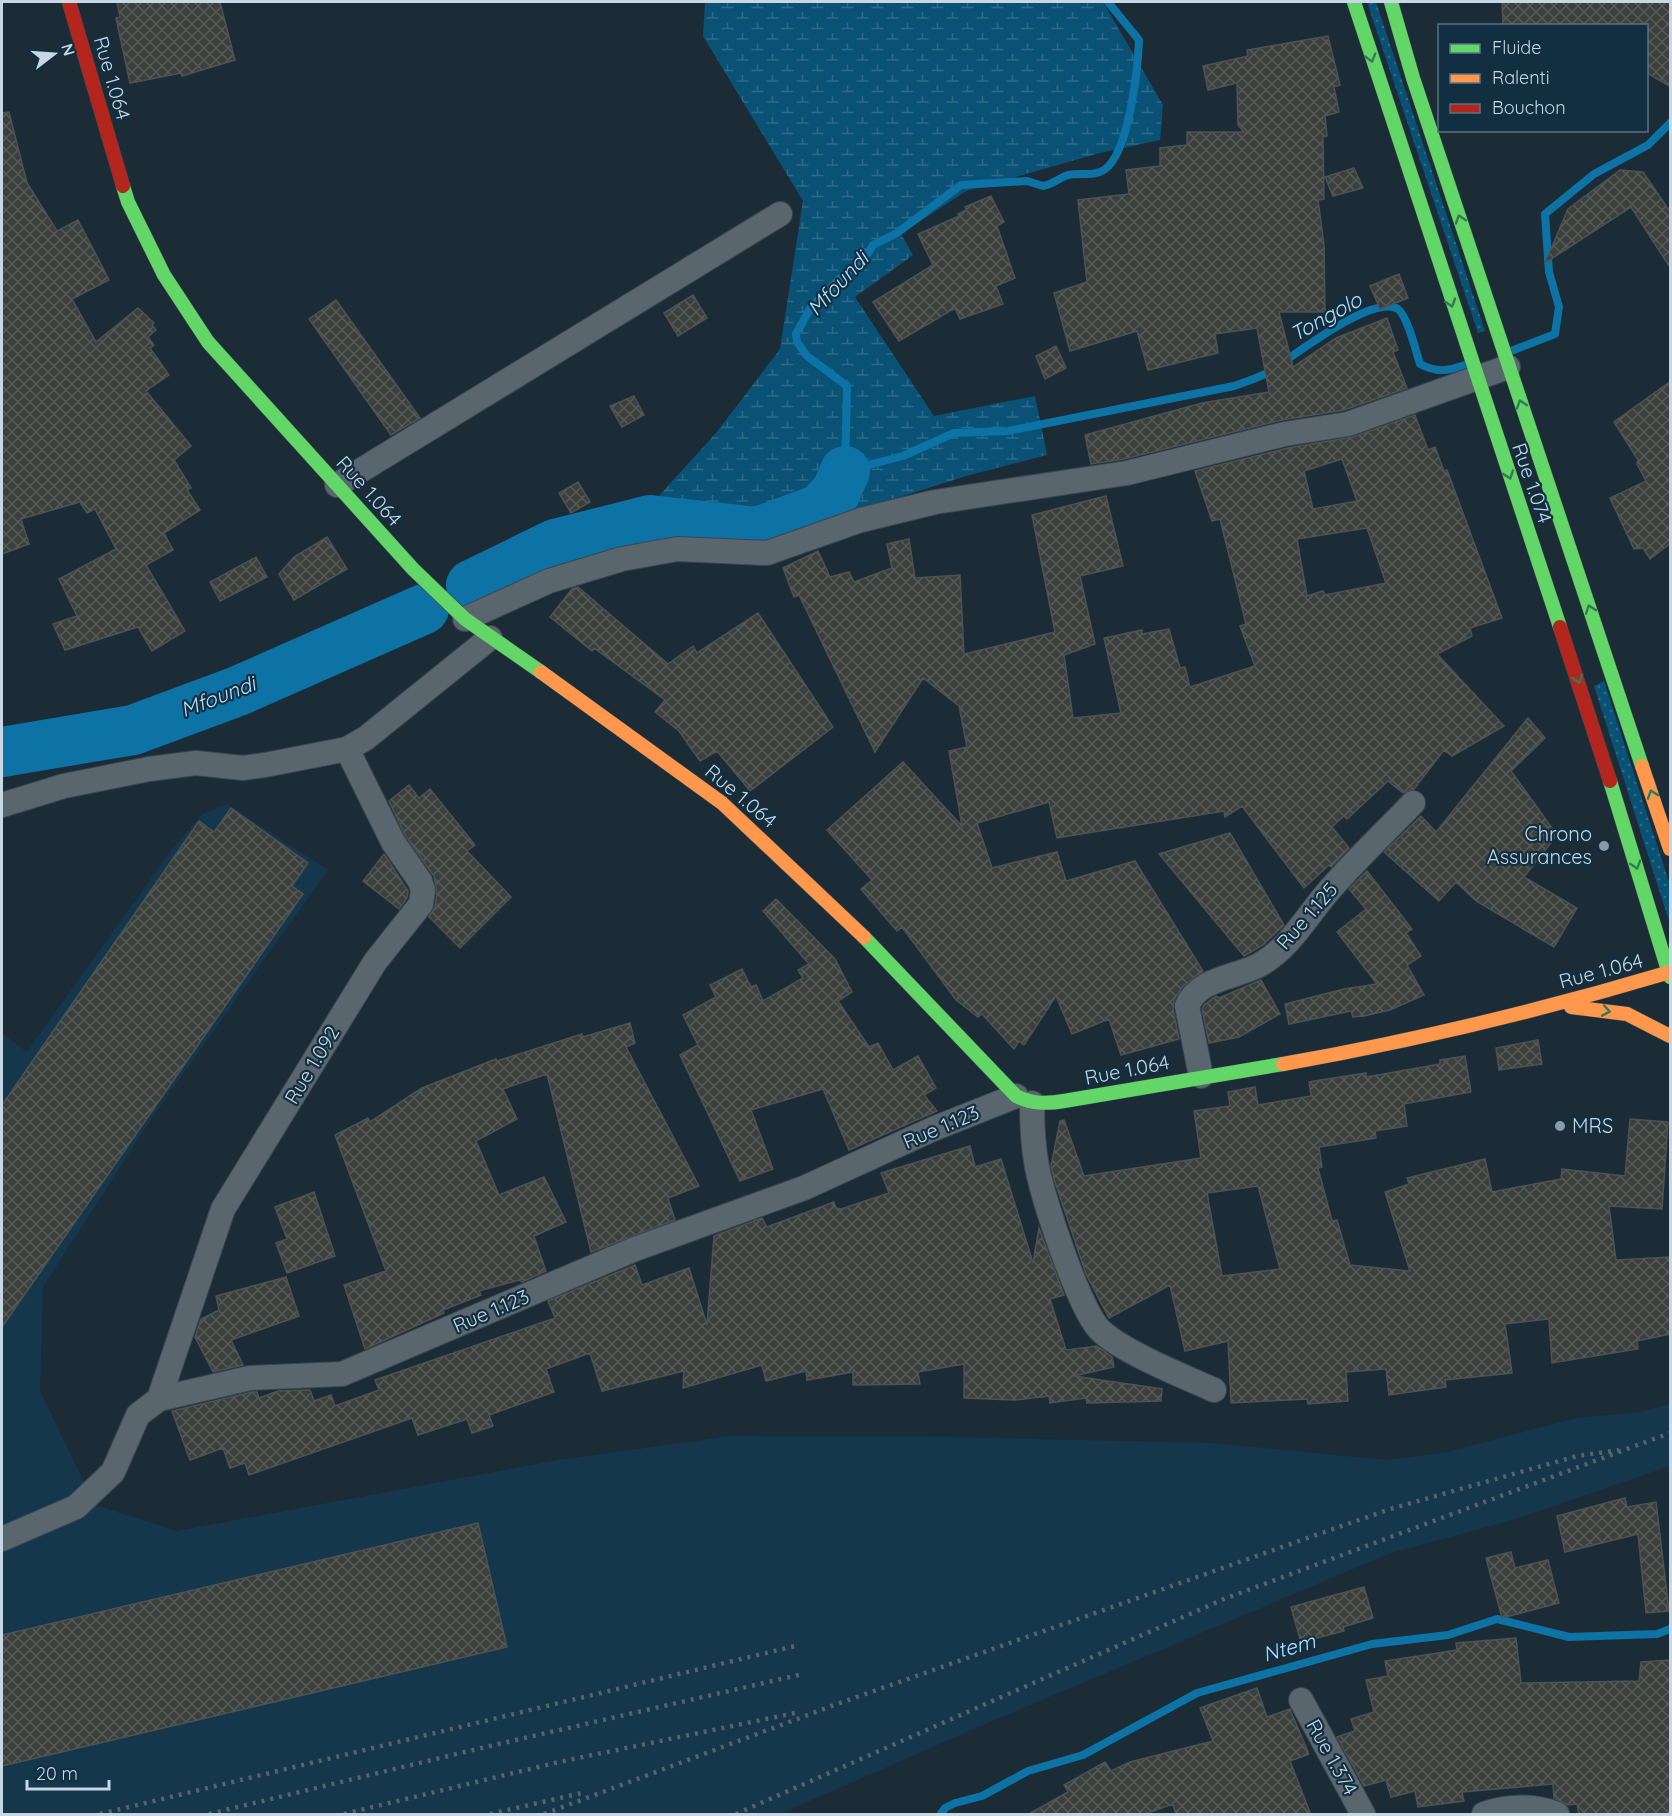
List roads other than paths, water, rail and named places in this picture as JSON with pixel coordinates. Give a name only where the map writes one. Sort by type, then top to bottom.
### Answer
[{"type":"main road","name":"Rue 1.064","points":[[69,2],[128,202],[164,275],[208,342],[413,569],[465,619],[574,694],[722,803],[842,914],[1024,1099],[1082,1099],[1201,1076],[1315,1058],[1586,997],[1670,974]]},
{"type":"main road","name":"Rue 1.074","points":[[1354,2],[1477,379],[1585,649],[1670,847]]},
{"type":"main road","name":"Rue 1.074","points":[[1390,2],[1509,367],[1670,974]]},
{"type":"main road","points":[[1527,1010],[1569,1007],[1628,1014],[1671,1036]]},
{"type":"street","points":[[338,485],[780,214]]},
{"type":"street","points":[[465,619],[549,581],[622,559],[677,549],[767,553],[861,520],[935,502],[1127,473],[1285,434],[1348,424],[1509,367]]},
{"type":"street","points":[[2,805],[64,786],[149,769],[196,763],[243,768],[347,749],[366,738],[490,638]]},
{"type":"street","name":"Rue 1.092","points":[[159,1399],[224,1209],[375,962],[421,904],[423,890],[420,881],[393,842],[347,749]]},
{"type":"street","name":"Rue 1.125","points":[[1201,1076],[1187,1006],[1191,997],[1202,987],[1261,964],[1282,947],[1333,886],[1413,803]]},
{"type":"street","points":[[1024,1099],[1044,1194],[1088,1315],[1101,1332],[1126,1347],[1214,1390]]},
{"type":"street","name":"Rue 1.123","points":[[2,1539],[76,1507],[113,1472],[138,1415],[159,1399],[250,1378],[342,1374],[635,1249],[804,1188],[933,1129],[1024,1099]]},
{"type":"street","name":"Rue 1.374","points":[[1301,1700],[1363,1815]]},
{"type":"street","points":[[1484,1815],[1501,1809],[1523,1808],[1542,1809],[1557,1815]]},
{"type":"waterway","name":"Mfoundi","points":[[1108,2],[1139,40],[1137,70],[1126,129],[1113,161],[1104,170],[1068,175],[1043,186],[1027,181],[961,185],[897,233],[873,245],[864,260],[839,279],[811,307],[796,334],[797,342],[807,356],[847,386],[845,471],[903,456],[954,433],[1008,431],[1234,386],[1269,372],[1352,318],[1370,310],[1386,307],[1398,309],[1402,313],[1420,364],[1442,370],[1465,365]]},
{"type":"waterway","name":"Tongolo","points":[[1511,351],[1555,334],[1559,307],[1549,272],[1545,214],[1594,174],[1648,145],[1670,123]]},
{"type":"waterway","name":"Mfoundi","points":[[471,585],[555,544],[650,520],[758,532],[820,509],[836,492],[845,471]]},
{"type":"waterway","name":"Mfoundi","points":[[2,752],[133,730],[238,691],[424,609]]},
{"type":"waterway","name":"Ntem","points":[[941,1814],[945,1808],[955,1803],[982,1796],[1028,1771],[1083,1755],[1197,1693],[1372,1644],[1448,1635],[1497,1619],[1569,1637],[1657,1634],[1670,1629]]},
{"type":"railway","points":[[736,1814],[1224,1599],[1670,1433]]},
{"type":"railway","points":[[544,1814],[837,1704],[1390,1509],[1577,1456],[1619,1450]]},
{"type":"railway","points":[[100,1814],[795,1646]]},
{"type":"railway","points":[[209,1814],[803,1674]]},
{"type":"railway","points":[[344,1814],[559,1762],[795,1713]]},
{"type":"railway","points":[[490,1814],[582,1793]]},
{"type":"place","name":"Chrono Assurances","points":[[1604,846]]},
{"type":"place","name":"MRS","points":[[1560,1126]]}]
